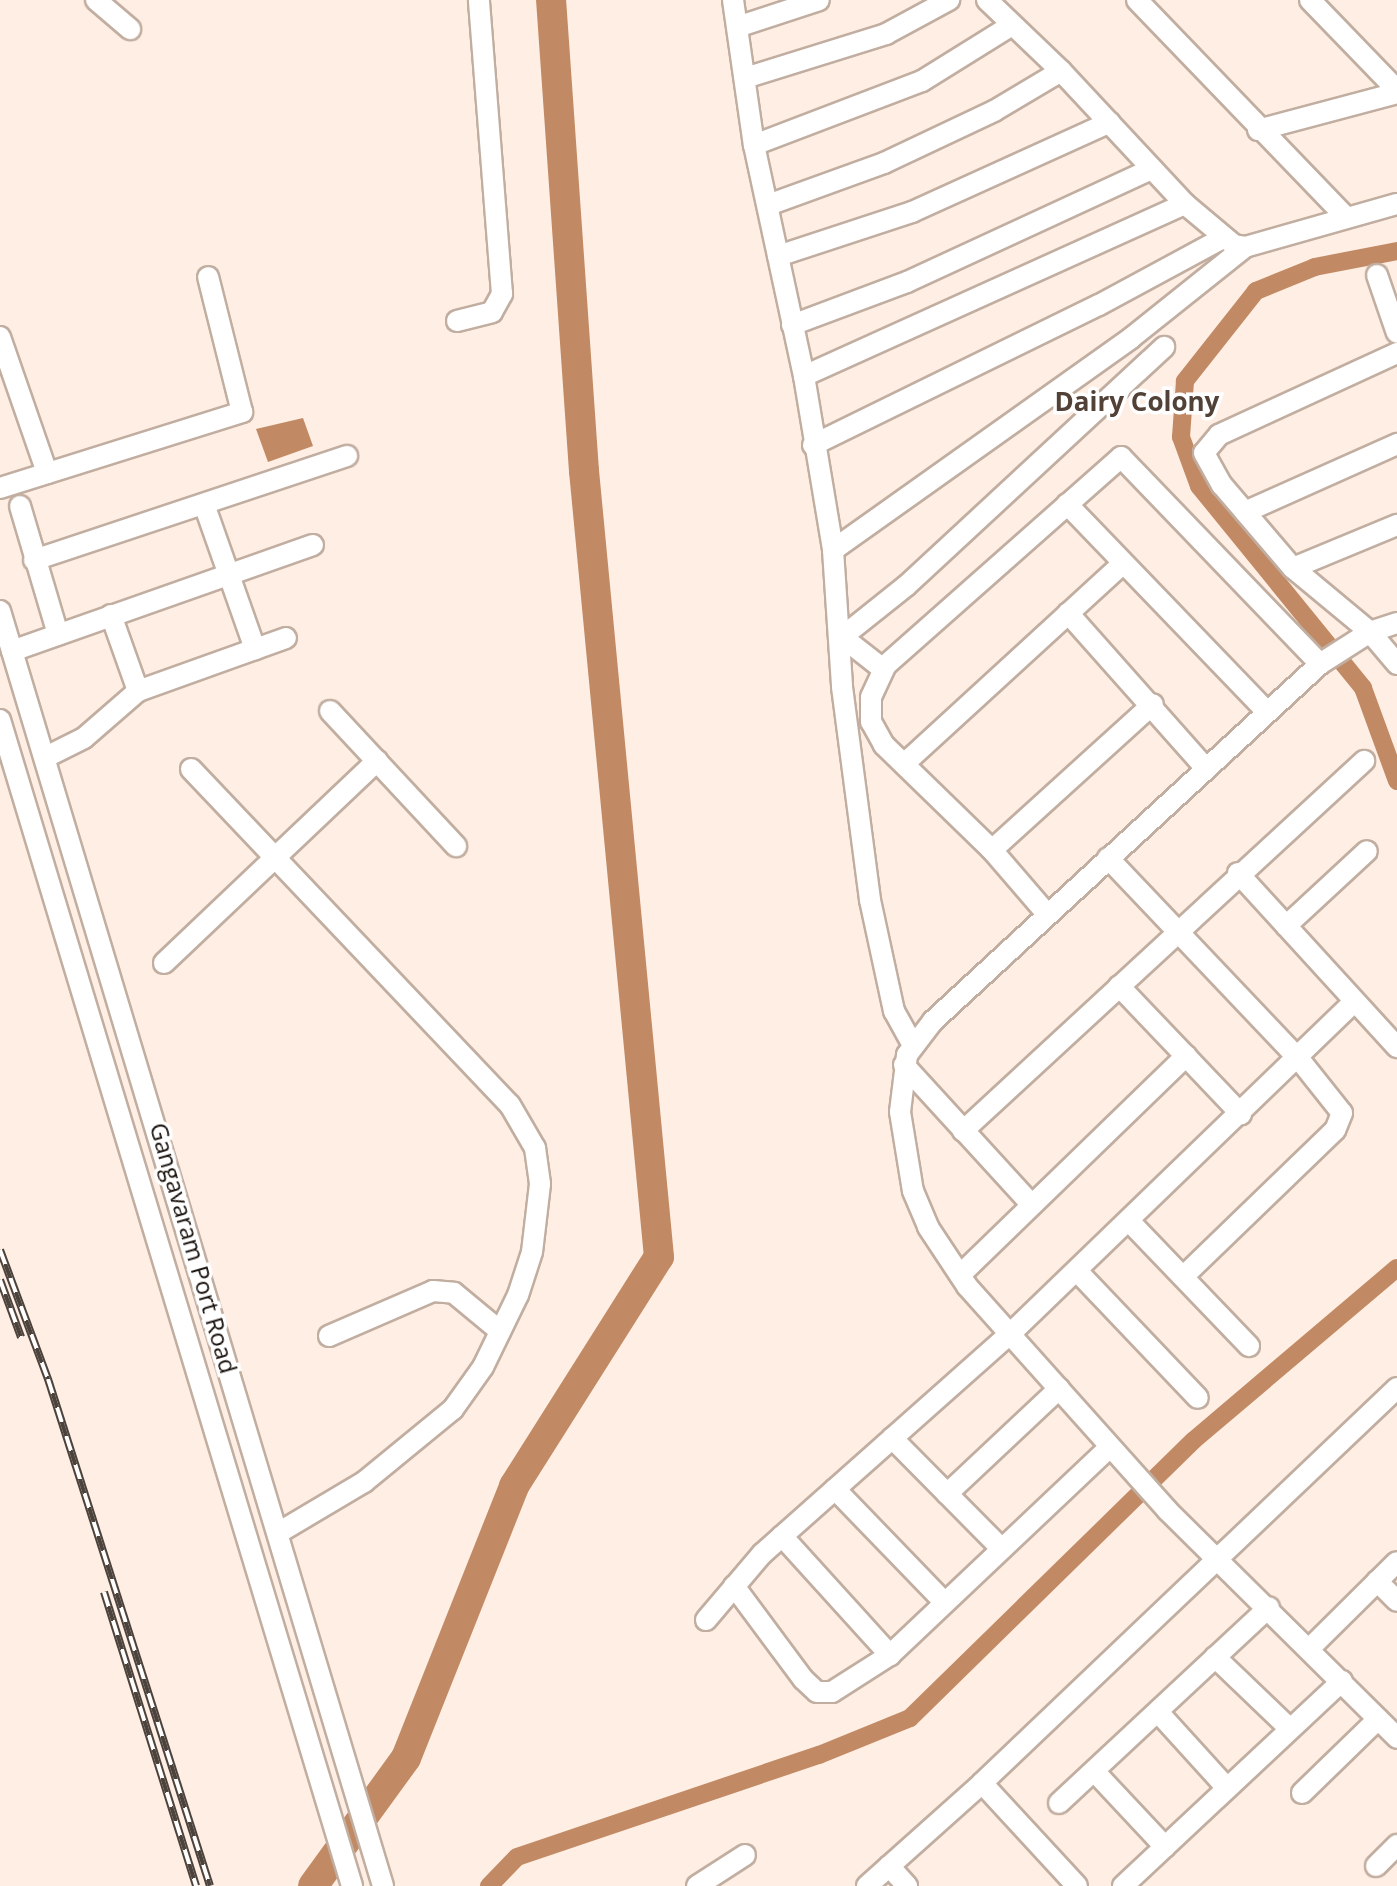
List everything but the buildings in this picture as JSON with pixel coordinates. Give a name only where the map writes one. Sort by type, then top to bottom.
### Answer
[{"type":"street","points":[[96,0],[130,29]]},
{"type":"street","points":[[457,321],[492,312],[502,294],[479,0]]},
{"type":"street","points":[[733,0],[754,145],[804,376],[813,445],[833,550],[842,637],[842,687],[870,900],[894,1011],[912,1043]]},
{"type":"street","points":[[737,27],[819,0]]},
{"type":"street","points":[[745,78],[886,34],[949,0]]},
{"type":"street","points":[[987,0],[1061,71],[1185,204],[1223,238],[1245,247]]},
{"type":"street","points":[[1137,0],[1258,130],[1345,216]]},
{"type":"street","points":[[1258,130],[1397,92],[1310,0]]},
{"type":"street","points":[[754,145],[922,81],[1012,25]]},
{"type":"street","points":[[768,205],[884,163],[994,111],[1061,71]]},
{"type":"street","points":[[778,256],[912,212],[1110,122]]},
{"type":"street","points":[[792,325],[907,282],[1152,169]]},
{"type":"street","points":[[804,376],[1185,204]]},
{"type":"street","points":[[833,550],[1131,338],[1245,247],[1345,216],[1397,204]]},
{"type":"street","points":[[813,445],[1099,305],[1223,238]]},
{"type":"street","points":[[1377,275],[1397,333]]},
{"type":"street","points":[[0,488],[242,412],[208,277]]},
{"type":"street","points":[[0,337],[47,473]]},
{"type":"street","points":[[842,637],[906,586],[1164,347]]},
{"type":"street","points":[[1397,353],[1219,435],[1208,444],[1207,464],[1293,568],[1370,632],[1397,664]]},
{"type":"street","points":[[1245,512],[1397,444]]},
{"type":"street","points":[[34,560],[347,456]]},
{"type":"street","points":[[1047,914],[992,850],[904,764],[871,722],[871,697],[883,669],[1115,459],[1127,458],[1320,664]]},
{"type":"street","points":[[204,504],[255,649]]},
{"type":"street","points":[[1067,504],[1121,565],[1266,711]]},
{"type":"street","points":[[20,506],[58,634]]},
{"type":"street","points":[[1293,568],[1397,525]]},
{"type":"street","points":[[12,651],[313,545]]},
{"type":"street","points":[[904,764],[1121,565]]},
{"type":"street","name":"Gangavaram Port Road","points":[[0,611],[383,1886]]},
{"type":"street","points":[[1068,613],[1153,704],[1204,766]]},
{"type":"street","points":[[111,615],[138,691]]},
{"type":"street","points":[[1397,623],[1370,632],[1320,664],[1204,766],[912,1043],[904,1065],[900,1112],[913,1191],[928,1227],[960,1275],[1167,1510],[1269,1607],[1397,1738]]},
{"type":"street","points":[[842,637],[883,669]]},
{"type":"street","points":[[46,757],[84,738],[138,691],[286,638]]},
{"type":"street","points":[[992,850],[1153,704]]},
{"type":"street","points":[[330,711],[456,846]]},
{"type":"street","name":"Gangavaram Port Road","points":[[0,720],[352,1886]]},
{"type":"street","points":[[164,963],[278,861],[377,761]]},
{"type":"street","points":[[963,1131],[1179,927],[1364,761]]},
{"type":"street","points":[[191,769],[510,1105],[527,1130],[540,1184],[532,1252],[500,1331],[453,1409],[364,1482],[278,1533]]},
{"type":"street","points":[[1286,926],[1367,851]]},
{"type":"street","points":[[1108,858],[1179,927],[1299,1059],[1338,1106],[1341,1120],[1183,1277]]},
{"type":"street","points":[[1238,873],[1397,1047]]},
{"type":"street","points":[[1119,986],[1241,1114]]},
{"type":"street","points":[[706,1620],[782,1536],[1010,1334],[1130,1222],[1354,1002]]},
{"type":"street","points":[[960,1275],[1030,1203],[1186,1056]]},
{"type":"street","points":[[904,1065],[1030,1203]]},
{"type":"street","points":[[1130,1222],[1249,1346]]},
{"type":"street","points":[[1077,1271],[1198,1398]]},
{"type":"street","points":[[329,1336],[433,1291],[454,1293],[500,1331]]},
{"type":"street","points":[[867,1886],[982,1783],[1217,1556],[1397,1388]]},
{"type":"street","points":[[947,1494],[1059,1389]]},
{"type":"street","points":[[892,1438],[1002,1549]]},
{"type":"street","points":[[734,1586],[817,1692],[832,1692],[890,1655],[1110,1447]]},
{"type":"street","points":[[835,1489],[945,1603]]},
{"type":"street","points":[[782,1536],[890,1655]]},
{"type":"street","points":[[1310,1648],[1397,1562]]},
{"type":"street","points":[[1377,1581],[1397,1601]]},
{"type":"street","points":[[1059,1803],[1269,1607]]},
{"type":"street","points":[[1215,1657],[1290,1729]]},
{"type":"street","points":[[1123,1886],[1342,1681]]},
{"type":"street","points":[[1158,1712],[1227,1788]]},
{"type":"street","points":[[1302,1793],[1378,1719]]},
{"type":"street","points":[[1094,1771],[1165,1847]]},
{"type":"street","points":[[982,1783],[1077,1886]]},
{"type":"street","points":[[1376,1866],[1397,1845]]},
{"type":"street","points":[[697,1886],[745,1855]]},
{"type":"street","points":[[889,1866],[907,1886]]},
{"type":"shaded area","points":[[303,418],[313,446],[268,462],[256,429]]},
{"type":"waterway","points":[[313,1886],[406,1758],[514,1486],[659,1257],[584,471],[551,0]]},
{"type":"waterway","points":[[1397,251],[1315,267],[1256,291],[1185,381],[1181,437],[1199,486],[1363,688],[1397,781]]},
{"type":"waterway","points":[[489,1886],[517,1857],[819,1755],[910,1718],[1194,1440],[1397,1268]]},
{"type":"railway","points":[[0,1250],[48,1379],[210,1886]]},
{"type":"railway","points":[[0,1280],[21,1337]]},
{"type":"railway","points":[[104,1592],[196,1886]]},
{"type":"district","name":"Dairy Colony","points":[[1137,402]]}]
